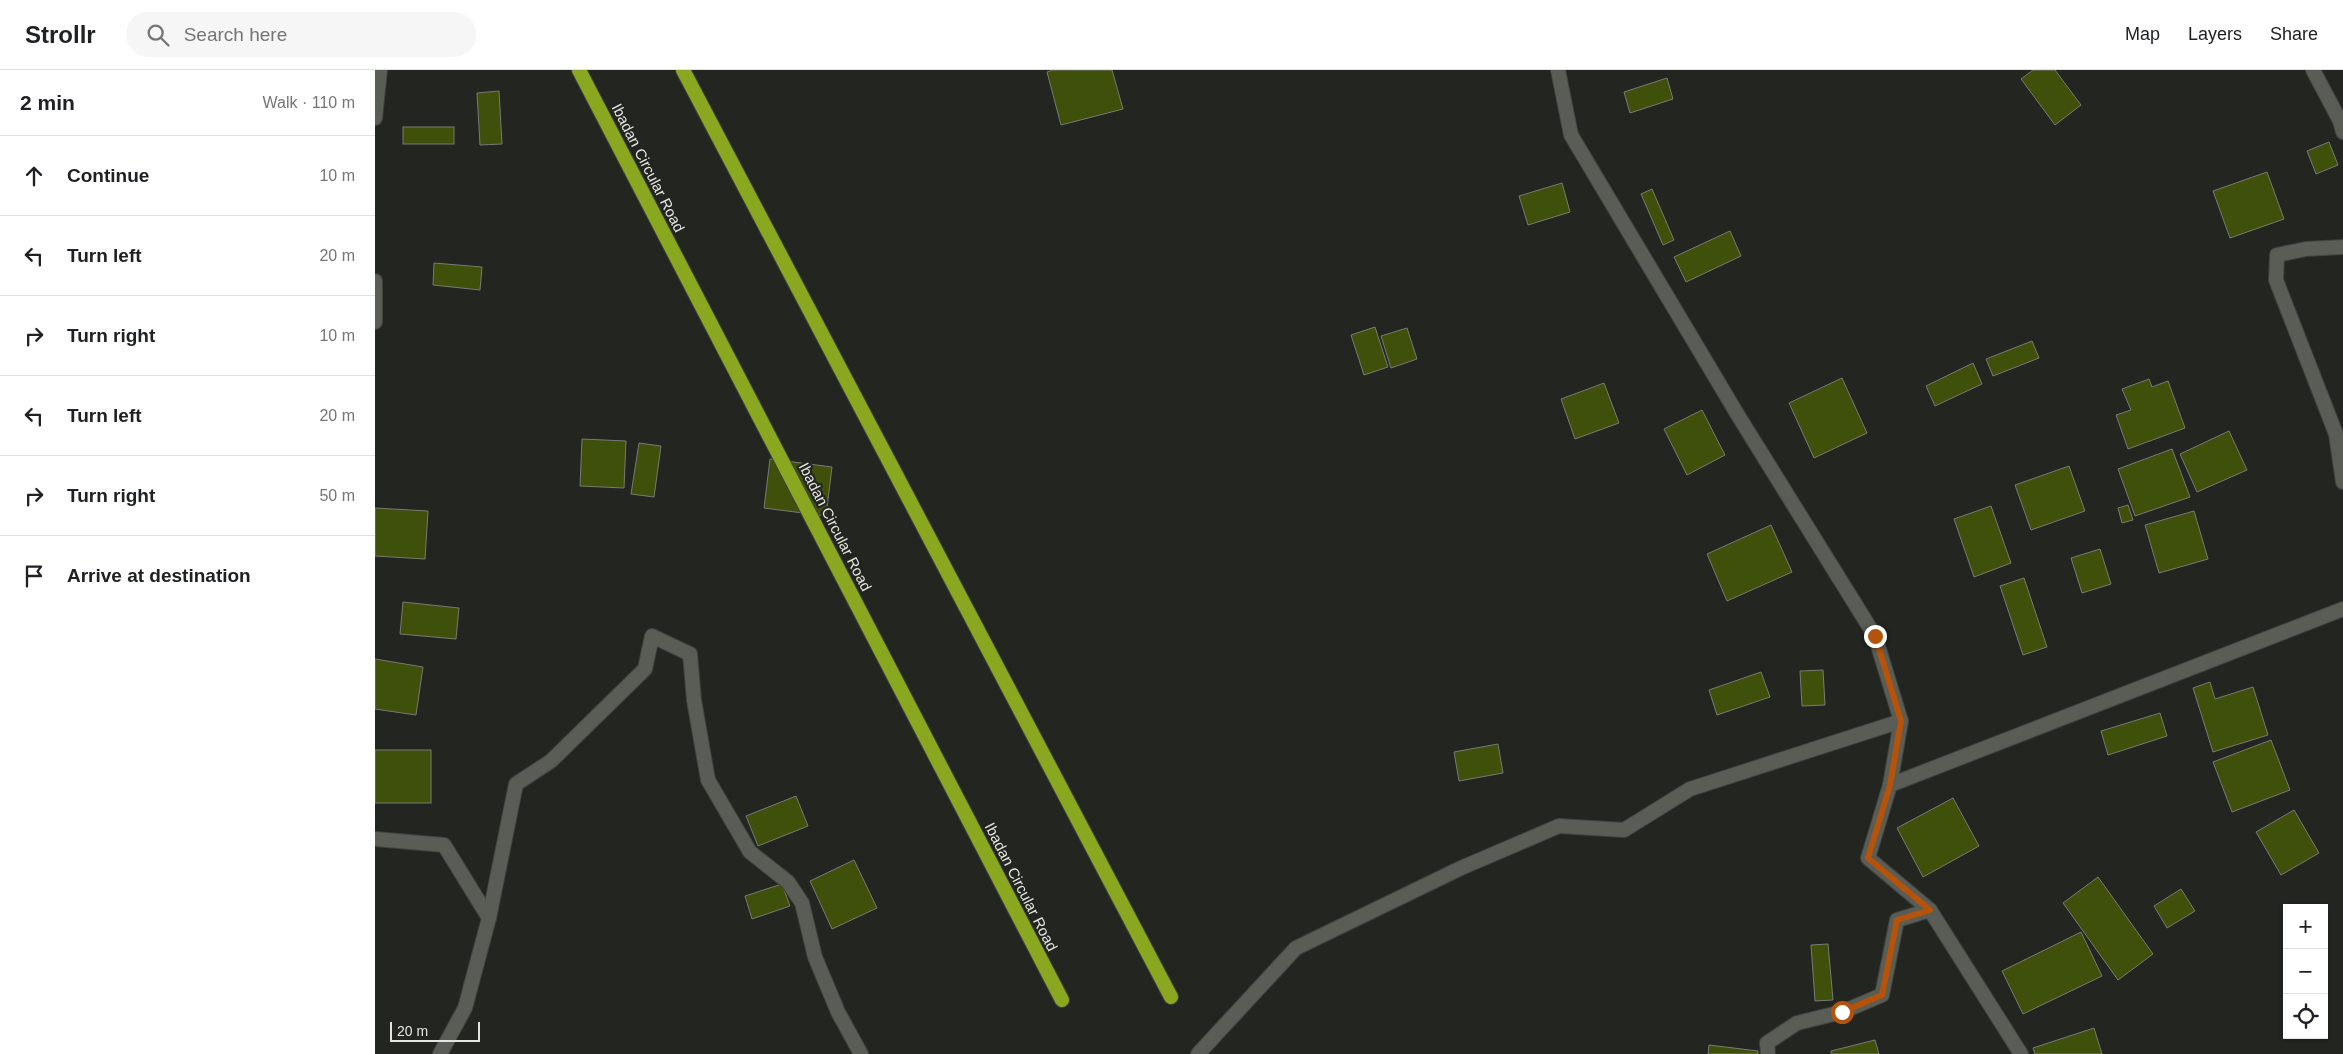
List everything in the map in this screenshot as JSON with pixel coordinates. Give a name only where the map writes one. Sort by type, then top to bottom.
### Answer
[{"type":"highway","name":"Ibadan Circular Road","points":[[579,70],[1062,1000]]},
{"type":"highway","points":[[683,70],[1171,997]]},
{"type":"street","points":[[375,118],[380,70]]},
{"type":"street","points":[[1558,70],[1571,135],[1739,417],[1875,636],[1901,721],[1890,785],[1868,858],[1930,910],[2021,1054]]},
{"type":"street","points":[[2313,70],[2340,121],[2343,132]]},
{"type":"street","points":[[2343,246],[2306,249],[2277,255],[2276,280],[2336,434],[2343,482]]},
{"type":"street","points":[[375,280],[375,322]]},
{"type":"street","points":[[1890,785],[2343,610]]},
{"type":"street","points":[[440,1054],[465,1008],[489,918],[516,784],[551,761],[645,669],[652,636],[690,654],[694,700],[707,780],[750,852],[788,882],[802,904],[815,957],[838,1012],[861,1054]]},
{"type":"street","points":[[1198,1054],[1296,948],[1461,868],[1559,826],[1624,830],[1690,789],[1901,721]]},
{"type":"street","points":[[375,839],[444,846],[489,918]]},
{"type":"street","points":[[1768,1054],[1767,1043],[1797,1023],[1842,1012],[1882,995],[1897,920],[1930,910]]},
{"type":"building","points":[[1053,70],[1112,70],[1123,109],[1061,125],[1047,72]]},
{"type":"building","points":[[2033,70],[2055,70],[2081,105],[2055,125],[2021,79]]},
{"type":"building","points":[[1667,78],[1673,99],[1630,113],[1624,92]]},
{"type":"building","points":[[499,91],[502,144],[480,145],[477,93]]},
{"type":"building","points":[[403,127],[454,127],[454,144],[403,144]]},
{"type":"building","points":[[2329,142],[2338,165],[2316,174],[2307,151]]},
{"type":"building","points":[[2267,172],[2284,219],[2230,238],[2213,191]]},
{"type":"building","points":[[1562,183],[1570,212],[1528,225],[1519,196]]},
{"type":"building","points":[[1652,189],[1674,240],[1663,245],[1641,194]]},
{"type":"building","points":[[1730,231],[1741,256],[1686,282],[1674,257]]},
{"type":"building","points":[[434,263],[482,267],[480,290],[433,285]]},
{"type":"building","points":[[1375,327],[1388,367],[1364,375],[1351,335]]},
{"type":"building","points":[[1407,328],[1417,359],[1391,368],[1381,336]]},
{"type":"building","points":[[2032,341],[2039,358],[1993,376],[1986,359]]},
{"type":"building","points":[[1973,363],[1982,384],[1935,406],[1926,386]]},
{"type":"building","points":[[1842,378],[1867,433],[1814,458],[1789,403]]},
{"type":"building","points":[[2149,379],[2152,387],[2168,381],[2185,428],[2128,449],[2116,415],[2131,410],[2122,389]]},
{"type":"building","points":[[1604,383],[1619,423],[1575,439],[1561,399]]},
{"type":"building","points":[[1702,410],[1725,455],[1687,475],[1664,429]]},
{"type":"building","points":[[2229,431],[2247,470],[2197,492],[2180,454]]},
{"type":"building","points":[[582,439],[626,441],[624,488],[580,486]]},
{"type":"building","points":[[639,443],[661,446],[654,497],[631,494]]},
{"type":"building","points":[[2172,449],[2190,497],[2135,516],[2118,469]]},
{"type":"building","points":[[770,459],[832,467],[826,516],[764,508]]},
{"type":"building","points":[[2069,466],[2085,511],[2031,530],[2015,485]]},
{"type":"building","points":[[2128,505],[2133,520],[2122,523],[2118,508]]},
{"type":"building","points":[[1991,506],[2011,563],[1974,577],[1954,519]]},
{"type":"building","points":[[375,508],[428,511],[425,559],[375,556]]},
{"type":"building","points":[[2194,511],[2208,559],[2159,573],[2145,525]]},
{"type":"building","points":[[1771,525],[1792,572],[1727,601],[1707,554]]},
{"type":"building","points":[[2100,549],[2111,584],[2082,593],[2071,558]]},
{"type":"building","points":[[2024,578],[2047,647],[2023,655],[2000,586]]},
{"type":"building","points":[[403,602],[459,608],[456,639],[400,634]]},
{"type":"building","points":[[375,659],[423,667],[416,715],[375,709]]},
{"type":"building","points":[[1823,670],[1825,705],[1802,706],[1800,671]]},
{"type":"building","points":[[1761,672],[1770,697],[1717,715],[1709,690]]},
{"type":"building","points":[[2210,682],[2215,699],[2253,687],[2268,735],[2213,752],[2193,688]]},
{"type":"building","points":[[2160,713],[2167,736],[2108,755],[2101,731]]},
{"type":"building","points":[[2271,740],[2290,790],[2232,812],[2213,762]]},
{"type":"building","points":[[1498,744],[1503,773],[1459,781],[1454,752]]},
{"type":"building","points":[[375,750],[431,750],[431,803],[375,803]]},
{"type":"building","points":[[796,796],[808,826],[758,846],[746,816]]},
{"type":"building","points":[[1953,798],[1979,846],[1923,877],[1897,828]]},
{"type":"building","points":[[2294,810],[2319,853],[2281,875],[2256,832]]},
{"type":"building","points":[[854,860],[877,908],[832,929],[810,881]]},
{"type":"building","points":[[2098,877],[2153,954],[2118,980],[2063,903]]},
{"type":"building","points":[[782,884],[790,906],[752,919],[745,896]]},
{"type":"building","points":[[2181,889],[2195,911],[2167,928],[2154,906]]},
{"type":"building","points":[[2081,932],[2102,976],[2023,1014],[2002,971]]},
{"type":"building","points":[[1828,944],[1833,1000],[1815,1001],[1811,945]]},
{"type":"building","points":[[2094,1028],[2102,1054],[2035,1054],[2033,1048]]},
{"type":"building","points":[[1875,1040],[1879,1054],[1831,1054],[1831,1051]]},
{"type":"building","points":[[1709,1045],[1758,1051],[1758,1054],[1708,1054]]},
{"type":"route","points":[[1842,1012],[1882,995],[1897,920],[1930,910],[1868,858],[1890,785],[1901,721],[1875,636]]}]
